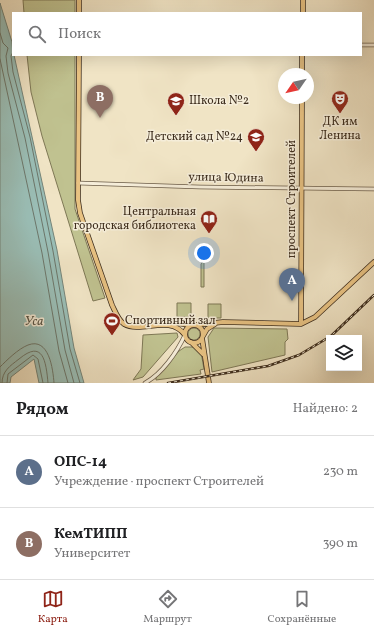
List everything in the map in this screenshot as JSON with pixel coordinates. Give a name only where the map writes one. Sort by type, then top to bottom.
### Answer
[{"type":"main road","points":[[79,0],[79,12]]},
{"type":"main road","points":[[303,0],[303,12]]},
{"type":"main road","points":[[79,56],[78,200],[82,220],[112,305],[117,316],[123,323],[131,326],[168,325],[176,323],[193,325],[217,323],[302,324],[315,317],[374,262]]},
{"type":"main road","points":[[302,56],[302,68]]},
{"type":"main road","name":"проспект Строителей","points":[[302,104],[302,324]]},
{"type":"main road","points":[[190,342],[195,343],[202,338],[207,329],[217,323]]},
{"type":"main road","points":[[168,325],[176,327],[190,342],[201,350],[206,357]]},
{"type":"main road","points":[[185,335],[186,330],[193,325]]},
{"type":"main road","points":[[193,325],[201,329],[209,383]]},
{"type":"street","points":[[362,45],[374,45]]},
{"type":"street","name":"улица Юдина","points":[[78,183],[302,189],[374,189]]},
{"type":"street","points":[[145,383],[155,376],[176,352],[185,335]]},
{"type":"green space","points":[[23,0],[75,0],[75,12],[24,12]]},
{"type":"green space","points":[[27,56],[75,56],[75,209],[105,298],[93,301],[42,136],[31,92]]},
{"type":"green space","points":[[204,260],[204,287],[201,287],[201,264]]},
{"type":"green space","points":[[177,303],[191,303],[191,317],[177,317]]},
{"type":"green space","points":[[208,304],[221,304],[221,318],[208,318]]},
{"type":"green space","points":[[192,328],[196,328],[200,334],[196,340],[192,340],[188,336],[188,332]]},
{"type":"green space","points":[[214,328],[287,329],[288,339],[285,342],[285,355],[212,372],[208,337]]},
{"type":"green space","points":[[177,333],[178,337],[143,377],[133,380],[141,369],[143,335]]},
{"type":"green space","points":[[185,347],[193,347],[201,352],[204,369],[200,370],[201,374],[156,380],[156,377],[179,351]]},
{"type":"water","name":"Уса","points":[[0,3],[12,42],[12,56],[14,56],[57,250],[74,348],[84,383],[39,383],[34,359],[11,377],[10,383],[0,383]]},
{"type":"railway","points":[[168,383],[268,366],[299,355],[331,336],[374,295]]},
{"type":"place","name":"ДК им Ленина","points":[[340,114]]},
{"type":"place","name":"Школа №2","points":[[176,116]]},
{"type":"place","name":"КемТИПП","points":[[100,118]]},
{"type":"place","name":"Детский сад №24","points":[[256,152]]},
{"type":"place","name":"Центральная городская библиотека","points":[[209,234]]},
{"type":"place","name":"ОПС-14","points":[[292,301]]},
{"type":"place","name":"Спортивный зал","points":[[112,336]]}]
